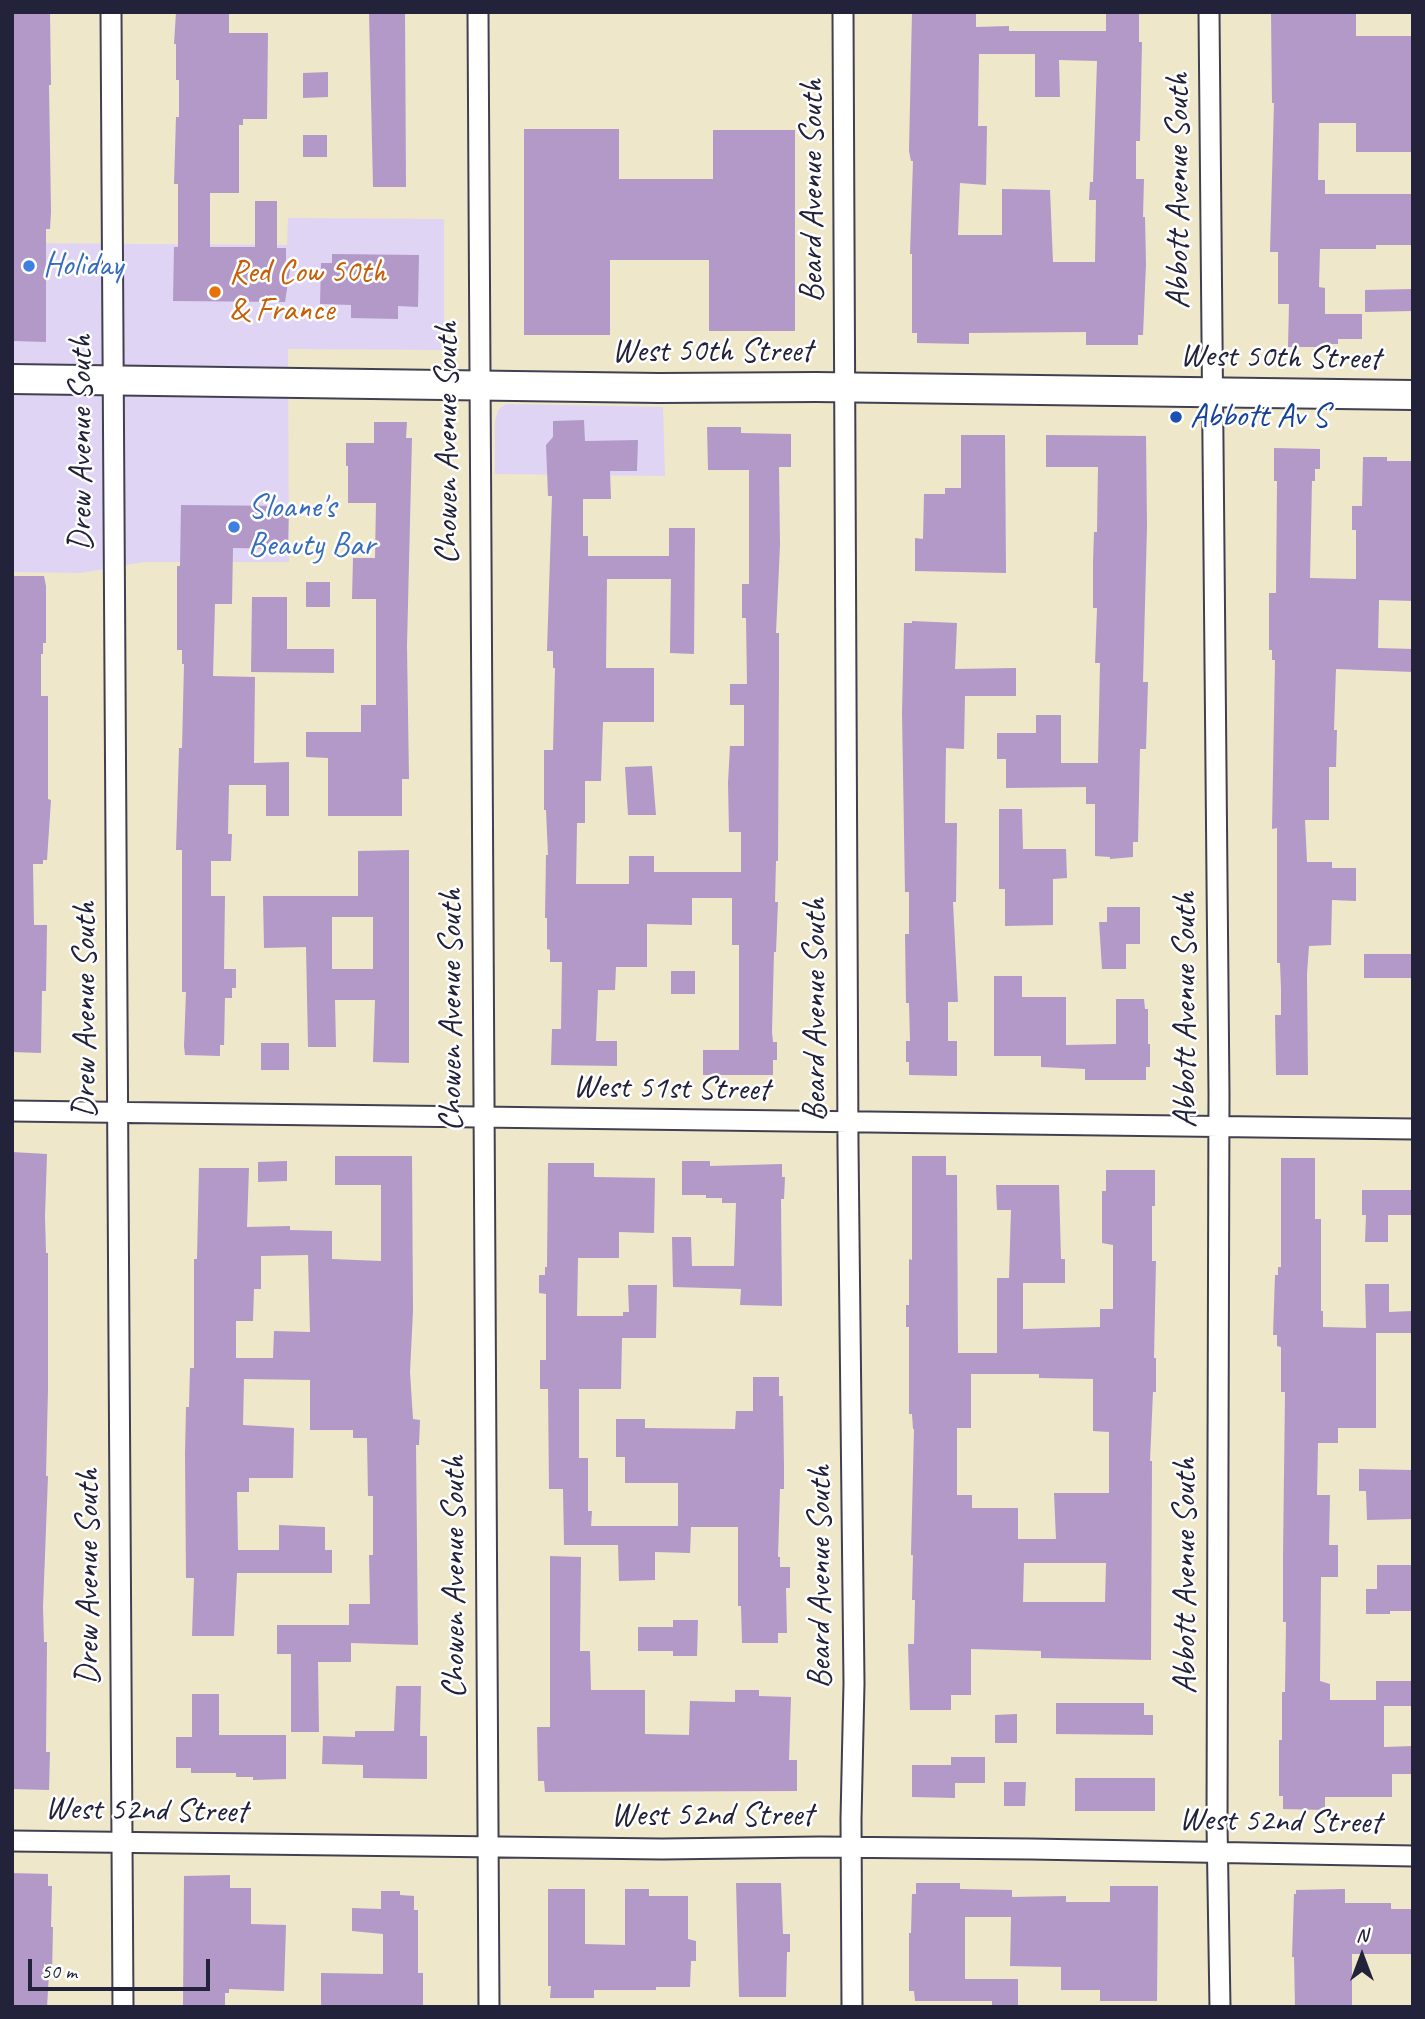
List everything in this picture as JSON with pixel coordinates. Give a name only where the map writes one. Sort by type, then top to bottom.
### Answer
[{"type":"main road","name":"West 50th Street","points":[[12,379],[1413,395]]},
{"type":"street","name":"Drew Avenue South","points":[[111,12],[123,2007]]},
{"type":"street","name":"Chowen Avenue South","points":[[478,12],[489,2007]]},
{"type":"street","name":"Beard Avenue South","points":[[843,12],[848,1122],[854,1683],[852,2007]]},
{"type":"street","name":"Abbott Avenue South","points":[[1209,12],[1219,1127],[1220,2007]]},
{"type":"street","name":"West 51st Street","points":[[12,1111],[1413,1129]]},
{"type":"street","name":"West 52nd Street","points":[[12,1841],[662,1849],[1219,1851],[1413,1856]]},
{"type":"shaded area","points":[[288,218],[444,219],[444,350],[288,349],[289,562],[144,562],[81,573],[12,572],[12,243],[287,245]]},
{"type":"shaded area","points":[[506,404],[663,407],[665,476],[495,474],[495,422],[498,410]]},
{"type":"building","points":[[12,12],[50,12],[51,212],[50,229],[46,229],[46,342],[12,341]]},
{"type":"building","points":[[176,12],[229,12],[229,33],[268,33],[267,119],[243,119],[243,125],[239,125],[239,193],[210,193],[210,247],[255,247],[255,201],[277,201],[277,248],[286,248],[286,263],[291,263],[285,302],[173,301],[174,247],[178,247],[178,184],[174,184],[176,117],[179,117],[179,80],[176,80],[174,44]]},
{"type":"building","points":[[369,12],[405,12],[406,187],[373,187]]},
{"type":"building","points":[[912,12],[976,12],[976,27],[1009,26],[1009,31],[1106,31],[1106,12],[1139,12],[1139,42],[1142,42],[1140,141],[1136,141],[1136,179],[1144,179],[1146,264],[1143,335],[1138,335],[1138,345],[1086,345],[1086,332],[969,333],[969,344],[917,343],[917,333],[912,333],[910,254],[913,161],[909,151]],"holes":[[[979,54],[1035,54],[1035,97],[1060,97],[1059,60],[1097,61],[1093,182],[1090,182],[1089,200],[1096,200],[1095,262],[1053,262],[1050,190],[1002,189],[1002,235],[958,235],[960,183],[986,185],[987,126],[978,126]]]},
{"type":"building","points":[[1271,12],[1356,12],[1356,36],[1413,36],[1413,152],[1356,152],[1356,123],[1319,123],[1318,180],[1325,180],[1325,194],[1413,194],[1413,245],[1376,245],[1376,249],[1320,249],[1319,287],[1325,288],[1325,314],[1362,314],[1362,339],[1338,339],[1338,344],[1328,344],[1328,347],[1288,347],[1289,304],[1278,304],[1278,252],[1270,252],[1274,103]]},
{"type":"building","points":[[328,72],[328,97],[303,98],[303,73]]},
{"type":"building","points":[[524,129],[619,129],[619,179],[713,179],[713,130],[795,130],[795,331],[709,331],[709,260],[610,260],[610,335],[524,335]]},
{"type":"building","points":[[303,135],[327,135],[327,157],[303,157]]},
{"type":"building","points":[[332,254],[419,255],[418,307],[398,306],[398,319],[351,318],[351,305],[320,304],[321,263],[332,263]]},
{"type":"building","points":[[1413,289],[1413,311],[1365,312],[1365,290]]},
{"type":"building","points":[[584,420],[585,441],[638,440],[637,471],[610,471],[611,499],[583,499],[583,536],[588,536],[588,556],[669,556],[669,528],[695,528],[694,654],[670,653],[671,579],[607,579],[606,668],[654,668],[654,722],[603,722],[601,781],[585,781],[585,823],[577,823],[576,884],[629,884],[629,856],[654,856],[654,872],[741,872],[741,832],[729,832],[728,783],[730,746],[744,746],[744,705],[730,705],[730,684],[747,684],[746,618],[742,618],[742,584],[749,584],[749,470],[708,470],[707,427],[741,427],[741,433],[791,434],[791,467],[779,467],[780,545],[776,633],[779,633],[778,861],[775,902],[778,902],[772,1032],[773,1042],[777,1042],[777,1060],[773,1060],[773,1075],[703,1075],[703,1050],[739,1050],[739,945],[732,945],[732,898],[692,898],[692,925],[647,924],[647,967],[616,967],[615,990],[598,990],[596,1041],[617,1041],[617,1066],[551,1065],[552,1029],[561,1029],[562,962],[550,962],[545,918],[548,855],[544,810],[544,750],[553,750],[555,668],[553,651],[547,651],[552,496],[548,496],[546,445],[553,437],[553,421]]},
{"type":"building","points":[[374,422],[407,422],[406,438],[412,438],[407,646],[409,779],[402,779],[402,816],[328,816],[328,758],[306,757],[306,732],[361,732],[361,705],[376,705],[376,599],[352,599],[353,558],[375,558],[376,503],[348,503],[346,466],[346,443],[374,443]]},
{"type":"building","points":[[961,435],[1005,435],[1006,573],[915,571],[915,538],[923,539],[924,494],[945,494],[945,488],[961,488]]},
{"type":"building","points":[[1046,435],[1146,436],[1143,682],[1148,682],[1146,749],[1140,749],[1138,842],[1133,842],[1133,857],[1110,859],[1095,856],[1095,804],[1086,804],[1086,787],[1006,788],[1006,759],[997,759],[997,733],[1036,733],[1036,715],[1061,715],[1061,763],[1098,763],[1100,663],[1095,663],[1097,608],[1093,608],[1093,563],[1094,532],[1097,532],[1098,467],[1046,467]]},
{"type":"building","points":[[1274,448],[1320,449],[1320,469],[1315,469],[1315,481],[1312,481],[1310,578],[1356,579],[1356,530],[1352,530],[1352,506],[1362,506],[1363,457],[1413,461],[1413,601],[1379,600],[1378,648],[1413,649],[1413,672],[1336,669],[1336,767],[1329,767],[1329,820],[1305,820],[1307,862],[1332,862],[1332,868],[1356,868],[1356,901],[1332,900],[1331,945],[1309,946],[1308,1075],[1276,1075],[1275,1015],[1281,1015],[1281,989],[1280,963],[1277,963],[1277,828],[1272,829],[1275,660],[1272,660],[1272,650],[1269,650],[1269,593],[1276,593],[1277,481],[1274,481]]},
{"type":"building","points":[[181,505],[289,506],[288,549],[233,548],[232,604],[215,604],[213,676],[255,677],[254,763],[289,762],[289,816],[266,816],[266,785],[229,785],[228,834],[232,834],[231,861],[211,861],[211,896],[225,896],[224,969],[236,969],[236,988],[232,988],[232,998],[225,998],[224,1045],[220,1045],[220,1056],[185,1055],[184,1046],[186,992],[182,992],[182,850],[176,850],[184,664],[182,650],[177,650],[177,566],[180,566]]},
{"type":"building","points":[[12,576],[44,576],[46,586],[46,643],[43,643],[41,654],[41,696],[48,696],[48,799],[51,800],[47,860],[43,860],[43,864],[33,864],[34,925],[47,925],[41,1053],[12,1052]]},
{"type":"building","points":[[306,582],[330,582],[330,607],[306,607]]},
{"type":"building","points":[[252,597],[287,597],[287,649],[334,649],[334,673],[251,672]]},
{"type":"building","points":[[904,623],[957,623],[955,669],[1016,668],[1016,696],[965,696],[964,749],[946,748],[945,823],[957,823],[956,902],[953,902],[958,1002],[948,1002],[948,1041],[957,1041],[957,1076],[909,1075],[909,1062],[906,1062],[906,1041],[910,1041],[909,1003],[906,1003],[905,934],[909,934],[909,892],[905,892],[902,713]]},
{"type":"building","points":[[652,766],[656,815],[628,815],[625,767]]},
{"type":"building","points":[[999,809],[1022,809],[1023,849],[1066,849],[1067,878],[1053,879],[1053,925],[1005,926],[1005,889],[999,889]]},
{"type":"building","points":[[409,850],[409,1063],[373,1062],[375,1000],[335,1000],[336,1047],[308,1047],[306,947],[264,948],[263,896],[358,896],[358,851]],"holes":[[[332,917],[373,917],[373,969],[332,969]]]},
{"type":"building","points":[[1107,907],[1140,907],[1140,944],[1126,944],[1126,969],[1102,969],[1099,922],[1107,922]]},
{"type":"building","points":[[1364,954],[1413,954],[1413,978],[1364,978]]},
{"type":"building","points":[[671,971],[695,971],[695,994],[671,994]]},
{"type":"building","points":[[994,976],[1022,976],[1022,997],[1066,997],[1066,1045],[1116,1044],[1116,999],[1144,999],[1145,1009],[1148,1009],[1150,1044],[1150,1067],[1146,1067],[1146,1080],[1085,1080],[1085,1069],[1041,1067],[1041,1056],[994,1056]]},
{"type":"building","points":[[261,1043],[289,1043],[289,1070],[261,1070]]},
{"type":"building","points":[[12,1152],[47,1154],[45,1217],[48,1253],[48,1476],[43,1607],[44,1642],[47,1642],[46,1752],[50,1752],[49,1790],[12,1789]]},
{"type":"building","points":[[335,1156],[412,1156],[413,1311],[410,1372],[413,1419],[420,1420],[419,1445],[416,1445],[418,1645],[351,1643],[351,1662],[318,1662],[319,1732],[291,1732],[291,1654],[277,1654],[277,1625],[349,1625],[349,1604],[370,1604],[369,1555],[373,1555],[373,1496],[368,1496],[367,1438],[353,1438],[353,1430],[310,1430],[310,1380],[244,1379],[243,1425],[294,1428],[293,1478],[249,1478],[249,1492],[237,1492],[238,1550],[279,1550],[279,1525],[325,1527],[325,1550],[332,1550],[332,1573],[237,1573],[234,1636],[192,1636],[194,1578],[186,1578],[185,1454],[190,1368],[194,1368],[194,1259],[197,1259],[199,1168],[249,1168],[247,1227],[290,1226],[290,1230],[332,1231],[332,1259],[381,1261],[381,1185],[335,1185]],"holes":[[[308,1255],[310,1332],[274,1331],[273,1358],[236,1358],[236,1321],[253,1321],[254,1289],[261,1289],[261,1256]]]},
{"type":"building","points":[[912,1156],[946,1156],[946,1175],[957,1175],[958,1353],[997,1353],[997,1278],[1009,1278],[1011,1210],[997,1210],[996,1185],[1059,1185],[1061,1259],[1065,1259],[1065,1283],[1023,1283],[1023,1329],[1100,1327],[1100,1309],[1113,1309],[1113,1245],[1102,1243],[1102,1191],[1106,1191],[1106,1170],[1155,1170],[1152,1261],[1156,1261],[1156,1392],[1153,1392],[1150,1461],[1151,1660],[1041,1658],[1041,1651],[971,1649],[971,1695],[951,1695],[951,1710],[910,1710],[908,1644],[914,1644],[915,1600],[912,1600],[911,1555],[914,1429],[912,1414],[909,1414],[909,1327],[906,1327],[906,1305],[909,1305],[909,1259],[912,1260]],"holes":[[[971,1374],[1039,1374],[1039,1378],[1093,1379],[1093,1431],[1109,1432],[1109,1493],[1054,1493],[1056,1539],[1018,1539],[1018,1508],[972,1508],[972,1495],[957,1495],[957,1428],[971,1428]],[[1024,1563],[1106,1563],[1105,1602],[1023,1602]]]},
{"type":"building","points":[[1281,1158],[1315,1158],[1315,1219],[1321,1219],[1323,1327],[1366,1328],[1365,1284],[1389,1284],[1389,1312],[1413,1311],[1413,1333],[1376,1333],[1376,1428],[1338,1428],[1338,1443],[1318,1443],[1317,1495],[1330,1495],[1329,1545],[1338,1545],[1338,1577],[1321,1577],[1320,1681],[1330,1684],[1330,1700],[1376,1700],[1376,1681],[1413,1681],[1413,1706],[1384,1706],[1384,1747],[1413,1746],[1413,1774],[1392,1774],[1392,1797],[1325,1797],[1325,1810],[1283,1809],[1283,1796],[1279,1796],[1279,1740],[1282,1740],[1282,1692],[1285,1692],[1285,1392],[1281,1392],[1281,1347],[1277,1346],[1277,1335],[1273,1335],[1275,1275],[1278,1275],[1278,1267],[1281,1267]]},
{"type":"building","points":[[287,1161],[287,1181],[258,1182],[258,1162]]},
{"type":"building","points":[[682,1161],[710,1161],[710,1166],[782,1164],[782,1177],[785,1177],[784,1199],[781,1199],[782,1306],[740,1305],[741,1289],[673,1287],[672,1237],[691,1237],[692,1266],[734,1266],[736,1203],[722,1203],[722,1198],[706,1198],[706,1195],[682,1195]]},
{"type":"building","points":[[548,1163],[594,1163],[594,1177],[655,1178],[654,1233],[619,1232],[619,1258],[578,1258],[577,1316],[623,1316],[623,1312],[629,1312],[628,1285],[657,1285],[656,1338],[622,1338],[621,1389],[579,1389],[579,1458],[588,1458],[588,1511],[592,1511],[591,1526],[678,1526],[678,1483],[625,1483],[625,1457],[616,1457],[616,1419],[645,1419],[645,1428],[735,1429],[736,1411],[753,1411],[753,1377],[779,1377],[779,1396],[783,1396],[784,1489],[780,1489],[778,1557],[780,1567],[790,1567],[790,1588],[786,1588],[787,1633],[778,1633],[778,1643],[742,1643],[741,1606],[738,1606],[738,1527],[691,1527],[690,1553],[655,1552],[655,1580],[619,1581],[618,1545],[564,1545],[563,1489],[549,1489],[548,1389],[540,1389],[540,1360],[546,1360],[546,1294],[539,1293],[539,1275],[545,1275],[547,1267]]},
{"type":"building","points":[[1362,1190],[1413,1190],[1413,1215],[1388,1215],[1388,1242],[1365,1242],[1366,1215],[1362,1215]]},
{"type":"building","points":[[1359,1469],[1413,1470],[1413,1519],[1367,1520],[1366,1491],[1359,1491]]},
{"type":"building","points":[[550,1556],[581,1557],[580,1651],[590,1651],[591,1690],[645,1690],[645,1734],[689,1735],[690,1701],[735,1702],[735,1690],[759,1690],[759,1696],[791,1697],[789,1760],[797,1760],[797,1791],[545,1792],[544,1781],[538,1781],[537,1727],[550,1727]]},
{"type":"building","points":[[1377,1565],[1413,1565],[1413,1611],[1366,1614],[1366,1589],[1377,1589]]},
{"type":"building","points":[[673,1620],[698,1620],[697,1656],[673,1656],[673,1651],[638,1651],[638,1627],[673,1627]]},
{"type":"building","points":[[396,1686],[421,1686],[420,1736],[427,1736],[427,1779],[363,1778],[363,1765],[322,1764],[323,1736],[355,1737],[355,1731],[394,1731]]},
{"type":"building","points":[[192,1694],[219,1694],[219,1735],[286,1735],[286,1779],[253,1780],[253,1777],[236,1777],[236,1773],[191,1773],[191,1768],[176,1768],[176,1737],[192,1737]]},
{"type":"building","points":[[1056,1703],[1144,1703],[1144,1715],[1153,1715],[1153,1735],[1056,1734]]},
{"type":"building","points":[[1017,1714],[1017,1743],[995,1743],[995,1715]]},
{"type":"building","points":[[951,1757],[985,1757],[985,1783],[955,1783],[955,1798],[912,1797],[912,1765],[951,1765]]},
{"type":"building","points":[[1075,1778],[1155,1778],[1155,1811],[1075,1811]]},
{"type":"building","points":[[1004,1782],[1026,1782],[1025,1806],[1004,1806]]},
{"type":"building","points":[[12,1873],[48,1874],[48,1886],[52,1886],[52,1974],[49,1974],[47,2007],[12,2007]]},
{"type":"building","points":[[230,1875],[230,1888],[251,1888],[251,1924],[286,1925],[284,1991],[229,1989],[229,1993],[225,1993],[225,2007],[183,2007],[184,1876]]},
{"type":"building","points":[[736,1883],[781,1883],[783,1934],[790,1934],[786,1997],[739,1997]]},
{"type":"building","points":[[916,1883],[960,1883],[960,1889],[1012,1890],[1012,1897],[1066,1896],[1066,1902],[1110,1902],[1110,1886],[1158,1886],[1157,2001],[1100,2001],[1100,1990],[1061,1990],[1061,1967],[1010,1966],[1011,1917],[965,1917],[965,1979],[1018,1979],[1018,2007],[992,2007],[992,2001],[915,2001],[914,1991],[909,1991],[909,1933],[912,1894],[916,1894]]},
{"type":"building","points":[[548,1889],[585,1889],[585,1944],[625,1945],[625,1889],[649,1889],[649,1896],[688,1896],[688,1939],[696,1941],[696,1961],[691,1961],[690,1987],[594,1990],[594,1998],[550,1998]]},
{"type":"building","points":[[1345,1889],[1345,1903],[1391,1903],[1391,1909],[1413,1909],[1413,1954],[1352,1954],[1352,2006],[1295,2006],[1292,1957],[1294,1894],[1296,1890]]},
{"type":"building","points":[[381,1891],[400,1891],[400,1895],[414,1896],[414,1910],[418,1910],[418,1973],[423,1973],[423,2007],[321,2007],[321,1973],[383,1974],[383,1934],[352,1931],[352,1908],[381,1909]]},
{"type":"place","name":"Holiday","points":[[29,266]]},
{"type":"place","name":"Red Cow 50th & France","points":[[215,292]]},
{"type":"place","name":"Abbott Av S","points":[[1176,417]]},
{"type":"place","name":"Sloane's Beauty Bar","points":[[234,527]]}]
